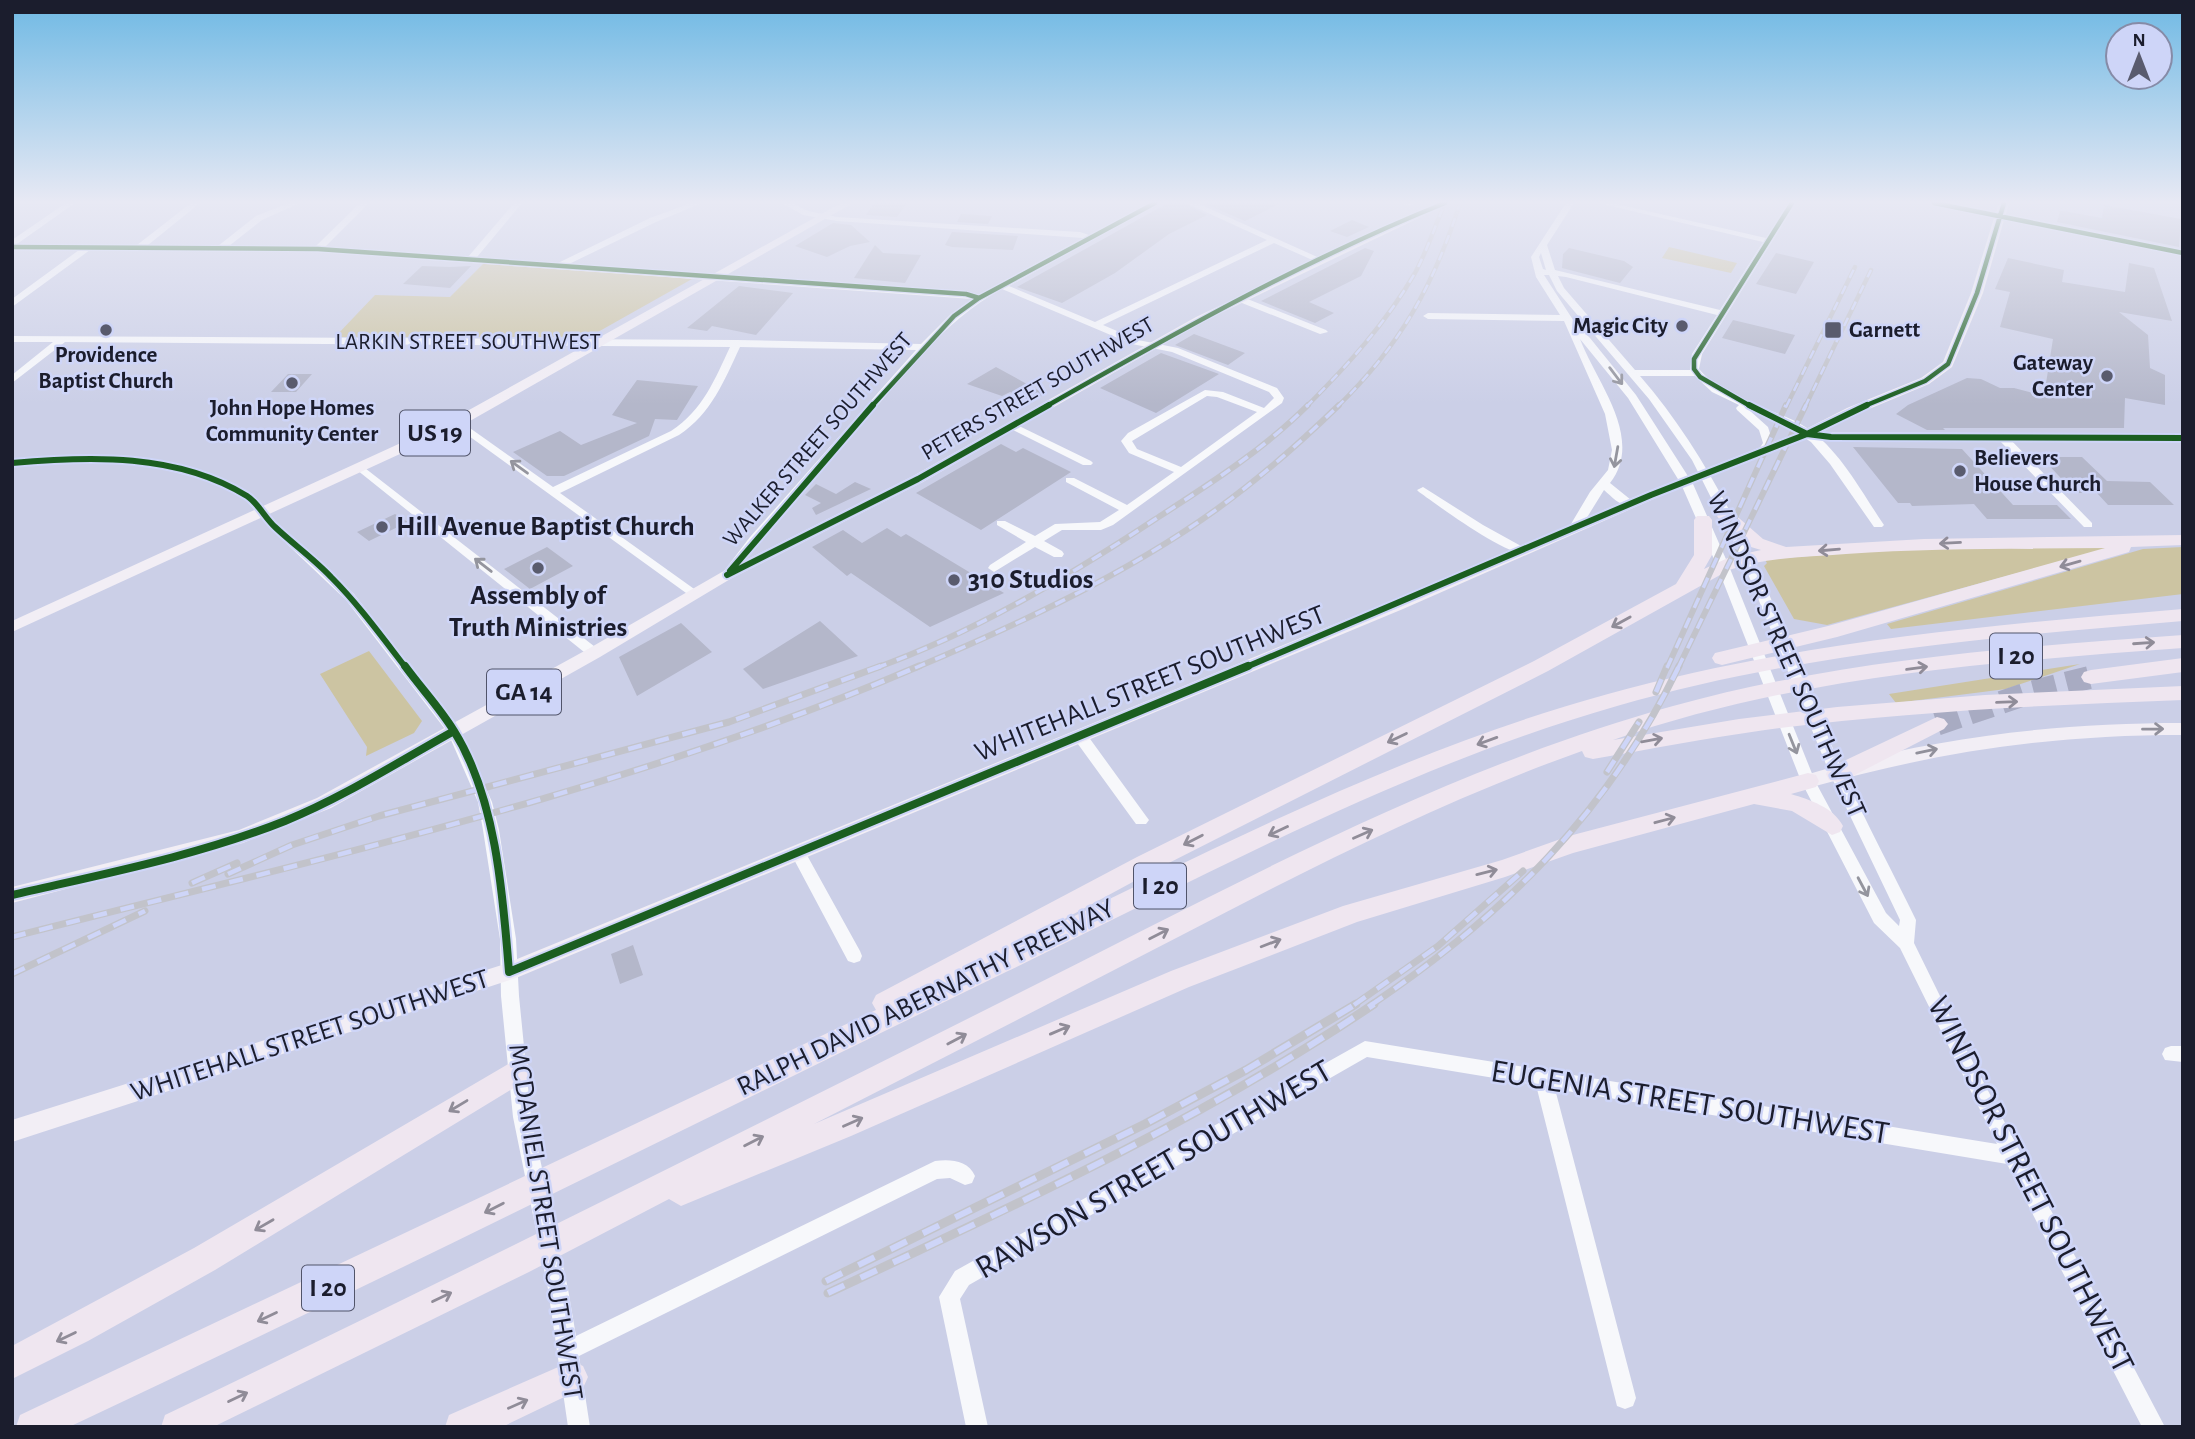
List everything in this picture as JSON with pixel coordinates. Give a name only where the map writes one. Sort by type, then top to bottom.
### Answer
[{"type":"highway","points":[[1726,516],[1757,543],[1795,552]]},
{"type":"highway","points":[[1681,590],[1703,555],[1703,520]]},
{"type":"highway","points":[[1517,730],[1641,677],[1834,642],[2183,532]]},
{"type":"highway","points":[[621,1144],[1145,864],[1541,666],[1723,566],[1747,557],[1795,552],[2018,542],[2183,540]]},
{"type":"highway","points":[[2003,629],[2093,611],[2183,602]]},
{"type":"highway","name":"RALPH DAVID ABERNATHY FREEWAY","points":[[32,1427],[433,1238],[621,1144],[1345,799],[1446,756],[1612,699],[1834,642],[2183,615]]},
{"type":"highway","name":"RALPH DAVID ABERNATHY FREEWAY","points":[[177,1427],[518,1261],[1239,894],[1356,837],[1536,760],[1663,716],[1850,677],[1987,659],[2183,640]]},
{"type":"highway","points":[[2091,677],[2183,665]]},
{"type":"highway","points":[[1536,760],[1734,728],[1865,712],[2183,693]]},
{"type":"highway","points":[[2074,699],[2183,704]]},
{"type":"highway","points":[[1837,774],[1937,724]]},
{"type":"highway","points":[[518,1261],[841,1128],[1043,1037],[1249,951],[1412,893],[1505,867],[1569,845],[1808,781]]},
{"type":"highway","points":[[1735,801],[1768,798],[1798,804],[1818,814],[1832,826]]},
{"type":"highway","points":[[12,1363],[90,1324],[281,1215],[517,1071]]},
{"type":"highway","points":[[461,1427],[523,1402],[570,1364]]},
{"type":"main road","name":"US 19","points":[[12,627],[456,423],[730,270]]},
{"type":"main road","name":"PETERS STREET SOUTHWEST","points":[[12,895],[206,846],[285,820],[324,803],[594,653],[727,575],[918,479],[1154,345],[1299,270]]},
{"type":"main road","name":"WHITEHALL STREET SOUTHWEST","points":[[12,1131],[509,972],[1524,551],[1651,495],[1807,434],[1852,411],[1925,381],[1948,364],[1984,270]]},
{"type":"main road","points":[[1852,411],[1856,421],[1868,429],[1894,437]]},
{"type":"main road","points":[[1807,434],[1832,437],[2183,438]]},
{"type":"main road","points":[[1808,781],[1894,758],[1969,744],[2077,732],[2183,729]]},
{"type":"street","points":[[12,304],[57,270]]},
{"type":"street","points":[[636,270],[966,294],[979,298]]},
{"type":"street","name":"WALKER STREET SOUTHWEST","points":[[727,575],[758,536],[954,316],[979,298],[1031,270]]},
{"type":"street","points":[[1096,325],[1212,270]]},
{"type":"street","points":[[1697,373],[1694,359],[1750,270]]},
{"type":"street","points":[[1538,272],[1722,313]]},
{"type":"street","points":[[1538,272],[1568,322],[1574,342],[1607,410],[1617,439],[1617,457],[1605,483],[1574,529]]},
{"type":"street","name":"WINDSOR STREET SOUTHWEST","points":[[1551,273],[1568,300],[1662,409],[1697,460],[1747,557],[1837,774],[1909,920],[1906,943]]},
{"type":"street","points":[[994,568],[1059,526],[1105,525],[1279,401],[1279,395],[1273,390],[1175,350],[1135,342],[1002,286]]},
{"type":"street","points":[[1240,299],[1323,332]]},
{"type":"street","points":[[1428,316],[1568,322]]},
{"type":"street","name":"WINDSOR STREET SOUTHWEST","points":[[1568,322],[1587,340],[1621,382],[1675,463],[1723,566],[1808,781],[1880,918],[1906,943],[1959,1053],[2154,1427]]},
{"type":"street","name":"LARKIN STREET SOUTHWEST","points":[[12,339],[737,343],[925,347]]},
{"type":"street","points":[[12,380],[62,340]]},
{"type":"street","points":[[552,492],[693,422],[705,409],[737,343]]},
{"type":"street","points":[[1633,373],[1697,373],[1765,429],[1769,443],[1764,449]]},
{"type":"street","points":[[1721,391],[1807,434],[1827,456],[1878,525]]},
{"type":"street","points":[[1182,471],[1133,451],[1126,441],[1205,393],[1219,394],[1265,412]]},
{"type":"street","points":[[456,423],[693,594]]},
{"type":"street","points":[[1013,426],[1087,463]]},
{"type":"street","points":[[2003,438],[2088,525]]},
{"type":"street","name":"MCDANIEL STREET SOUTHWEST","points":[[12,463],[32,459],[92,458],[163,465],[211,478],[249,497],[350,597],[454,731],[485,802],[505,918],[517,1071],[526,1139],[558,1289],[579,1427]]},
{"type":"street","points":[[361,468],[594,653]]},
{"type":"street","points":[[1070,480],[1128,510]]},
{"type":"street","points":[[1605,483],[1618,497],[1630,504]]},
{"type":"street","points":[[1423,490],[1479,528],[1524,551]]},
{"type":"street","points":[[1001,523],[1058,554]]},
{"type":"street","points":[[1080,736],[1141,820]]},
{"type":"street","points":[[798,852],[854,956]]},
{"type":"street","name":"EUGENIA STREET SOUTHWEST","points":[[1365,1049],[2014,1156]]},
{"type":"street","name":"RAWSON STREET SOUTHWEST","points":[[977,1427],[949,1297],[962,1279],[1365,1049]]},
{"type":"street","points":[[1544,1079],[1547,1100],[1625,1398]]},
{"type":"street","points":[[570,1364],[935,1170],[952,1168],[965,1176]]},
{"type":"shaded area","points":[[477,270],[584,270],[692,279],[589,337],[335,337],[375,295],[450,297]]},
{"type":"shaded area","points":[[2113,547],[1827,625],[1794,619],[1764,566],[1767,563],[1765,560],[1770,559],[1913,548]]},
{"type":"shaded area","points":[[2183,547],[2183,594],[1891,629],[1887,624],[2143,549]]},
{"type":"shaded area","points":[[369,651],[422,721],[414,733],[366,756],[367,747],[320,674]]},
{"type":"shaded area","points":[[2080,664],[2006,689],[1896,703],[1889,694]]},
{"type":"building","points":[[418,270],[467,270],[450,288],[403,284]]},
{"type":"building","points":[[859,270],[912,270],[905,283],[854,278]]},
{"type":"building","points":[[1047,270],[1119,270],[1062,303],[1017,287]]},
{"type":"building","points":[[1322,270],[1364,270],[1361,276],[1309,302],[1334,313],[1315,323],[1261,301]]},
{"type":"building","points":[[1570,270],[1630,270],[1620,283]]},
{"type":"building","points":[[1765,270],[1809,270],[1796,294],[1756,284]]},
{"type":"building","points":[[2003,270],[2064,270],[2062,282],[2125,292],[2128,270],[2155,270],[2172,321],[2119,312],[2148,335],[2150,368],[2165,375],[2165,405],[2125,398],[2124,428],[1927,430],[1896,414],[1908,405],[1967,378],[1981,379],[2000,388],[2014,388],[2044,396],[2053,339],[2000,327],[2010,292],[1995,289]]},
{"type":"building","points":[[739,286],[793,293],[756,335],[712,326],[707,331],[687,328]]},
{"type":"building","points":[[1733,320],[1795,335],[1785,354],[1722,338]]},
{"type":"building","points":[[1194,334],[1245,353],[1228,365],[1175,345]]},
{"type":"building","points":[[1161,353],[1219,374],[1156,413],[1100,388]]},
{"type":"building","points":[[996,367],[1045,394],[1031,402],[1010,392],[1002,396],[967,384]]},
{"type":"building","name":"John Hope Homes Community Center","points":[[288,374],[312,374],[296,392],[271,392]]},
{"type":"building","points":[[637,380],[698,386],[677,420],[655,419],[649,436],[564,476],[547,476],[513,452],[560,431],[581,445],[637,423],[612,415]]},
{"type":"building","points":[[1001,444],[1016,452],[1023,448],[1071,472],[981,530],[916,493]]},
{"type":"building","points":[[1853,447],[1962,449],[2013,505],[2057,505],[2071,519],[1987,519],[1974,504],[1912,506],[1910,503],[1898,503]]},
{"type":"building","points":[[2041,457],[2082,457],[2107,481],[2150,482],[2174,505],[2108,505],[2097,493],[2075,493]]},
{"type":"building","points":[[855,482],[871,489],[816,515],[812,508],[821,503],[805,495],[816,484],[836,494]]},
{"type":"building","name":"Hill Avenue Baptist Church","points":[[395,514],[408,522],[369,541],[357,532]]},
{"type":"building","points":[[887,528],[901,537],[906,534],[1004,593],[930,627],[851,573],[847,576],[812,547],[843,530],[862,543]]},
{"type":"building","name":"Assembly of Truth Ministries","points":[[547,547],[573,566],[530,589],[504,569]]},
{"type":"building","points":[[820,621],[858,656],[763,689],[743,669]]},
{"type":"building","points":[[681,623],[712,652],[637,696],[619,657]]},
{"type":"building","points":[[633,945],[643,975],[620,984],[611,954]]},
{"type":"tunnel","points":[[1937,724],[2032,692],[2091,677]]},
{"type":"railway","points":[[1307,406],[1365,343],[1392,309],[1416,270]]},
{"type":"railway","points":[[1338,406],[1397,337],[1434,270]]},
{"type":"railway","points":[[1786,407],[1853,270]]},
{"type":"railway","points":[[1805,407],[1871,270]]},
{"type":"railway","points":[[1667,668],[1786,405]]},
{"type":"railway","points":[[1679,667],[1806,405]]},
{"type":"railway","points":[[876,668],[984,621],[1087,563],[1234,467],[1307,406]]},
{"type":"railway","points":[[915,668],[1032,616],[1146,556],[1249,485],[1338,406]]},
{"type":"railway","points":[[228,874],[292,845],[379,816],[729,722],[881,666]]},
{"type":"railway","points":[[12,937],[357,850],[585,786],[698,750],[919,666]]},
{"type":"railway","points":[[1656,692],[1667,666]]},
{"type":"railway","points":[[1371,1005],[1465,935],[1548,857],[1620,768],[1651,719],[1679,667]]},
{"type":"railway","points":[[1607,772],[1639,722]]},
{"type":"railway","points":[[192,883],[237,863]]},
{"type":"railway","points":[[1354,1005],[1438,946],[1523,871]]},
{"type":"railway","points":[[12,974],[145,911]]},
{"type":"railway","points":[[826,1281],[1145,1124],[1246,1070],[1356,1004]]},
{"type":"railway","points":[[828,1293],[1038,1194],[1176,1123],[1309,1046],[1374,1004]]},
{"type":"cycle path","points":[[623,270],[966,294],[979,298]]},
{"type":"cycle path","points":[[730,571],[754,540],[954,316],[979,298],[1031,270]]},
{"type":"cycle path","points":[[727,575],[918,479],[1200,319],[1301,270]]},
{"type":"cycle path","points":[[1750,270],[1694,359],[1694,369],[1700,377],[1721,391],[1807,434],[1831,437],[2183,438]]},
{"type":"cycle path","points":[[12,463],[69,458],[117,459],[163,465],[211,478],[249,497],[273,525],[331,577],[369,620],[454,731],[467,757],[485,802],[505,918],[509,972],[1397,605],[1651,495],[1807,434],[1852,411],[1925,381],[1948,364],[1984,270]]},
{"type":"cycle path","points":[[12,895],[150,863],[285,821],[329,801],[454,731]]},
{"type":"place","name":"Magic City","points":[[1682,326]]},
{"type":"place","name":"Providence Baptist Church","points":[[106,330]]},
{"type":"place","name":"Garnett","points":[[1833,330]]},
{"type":"place","name":"Gateway Center","points":[[2107,376]]},
{"type":"place","name":"John Hope Homes Community Center","points":[[292,383]]},
{"type":"place","name":"Believers House Church","points":[[1960,471]]},
{"type":"place","name":"Hill Avenue Baptist Church","points":[[382,527]]},
{"type":"place","name":"Assembly of Truth Ministries","points":[[538,568]]},
{"type":"place","name":"310 Studios","points":[[954,580]]}]
